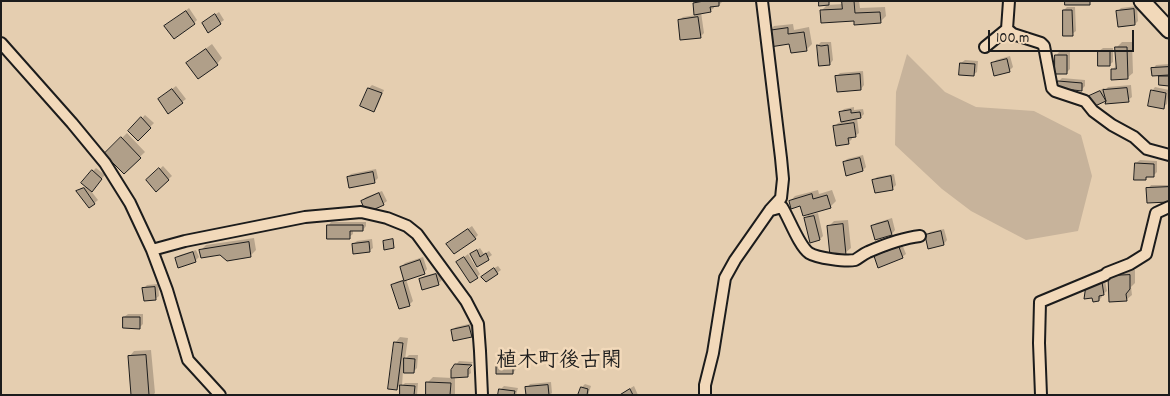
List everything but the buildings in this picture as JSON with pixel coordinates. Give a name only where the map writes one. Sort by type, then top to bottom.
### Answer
[{"type":"highway","points":[[1142,1],[1169,30]]},
{"type":"street","points":[[704,395],[725,278],[735,260],[770,210],[781,198],[783,179],[781,158],[762,1]]},
{"type":"street","points":[[985,47],[1007,29],[1009,1]]},
{"type":"street","points":[[1007,29],[1013,34],[1041,43],[1044,46],[1052,88],[1055,91],[1085,100],[1093,111],[1112,125],[1134,137],[1147,149],[1169,155]]},
{"type":"street","points":[[1,43],[72,122],[105,163],[130,203],[152,250],[167,290],[188,360],[220,395]]},
{"type":"street","points":[[770,210],[782,207],[798,239],[809,253],[842,261],[855,260],[865,253],[888,244],[920,236]]},
{"type":"street","points":[[1041,395],[1040,302],[1130,264],[1146,254],[1156,213],[1169,207]]},
{"type":"street","points":[[152,250],[315,216],[361,212],[387,218],[407,226],[417,234],[466,301],[478,324],[482,395]]},
{"type":"shaded area","points":[[907,54],[945,92],[976,107],[1034,111],[1081,135],[1092,176],[1078,231],[1026,240],[971,211],[942,189],[895,145],[896,92]]},
{"type":"district","name":"植木町後古閑","points":[[559,363]]}]
